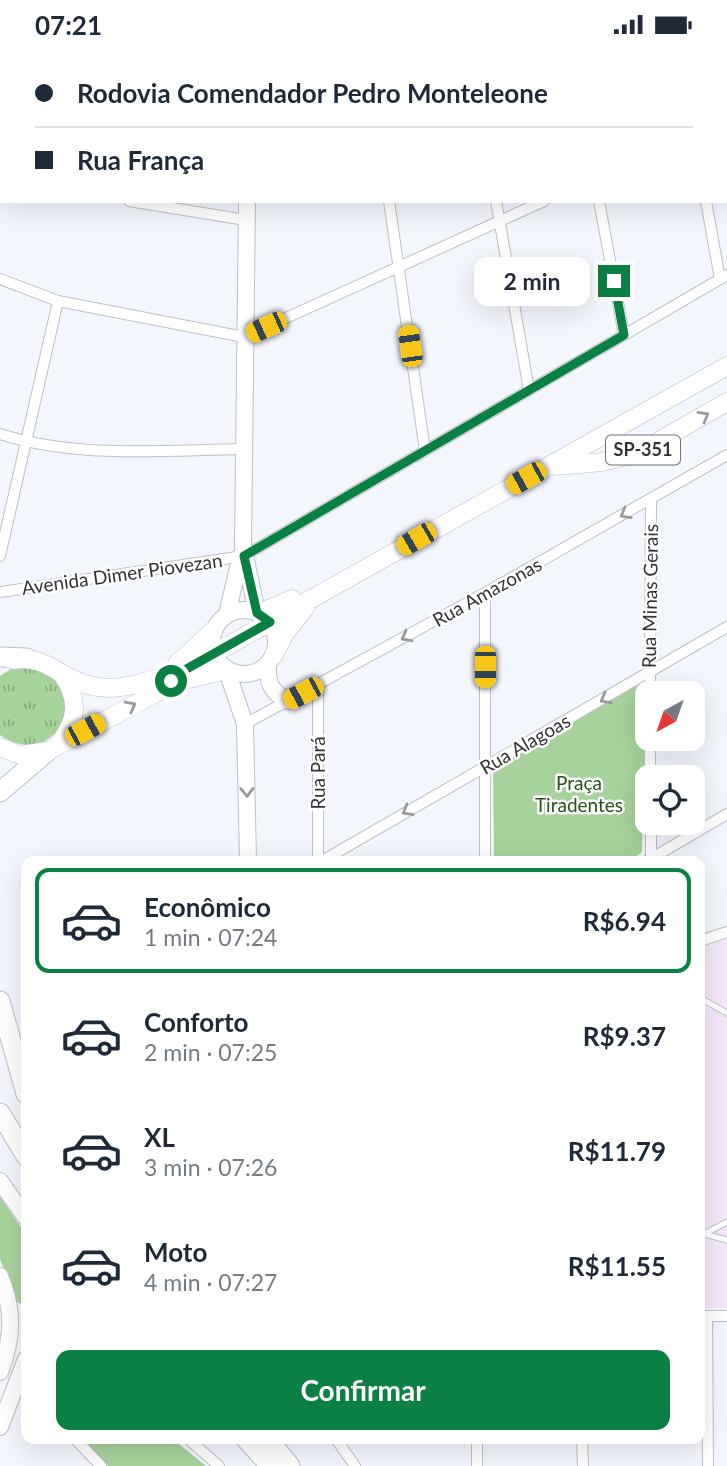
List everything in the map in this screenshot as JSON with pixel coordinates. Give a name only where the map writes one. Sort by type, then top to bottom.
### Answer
[{"type":"highway","points":[[0,657],[27,658]]},
{"type":"highway","points":[[0,792],[54,747]]},
{"type":"highway","points":[[0,1001],[21,1077]]},
{"type":"highway","points":[[0,1035],[21,1083]]},
{"type":"highway","points":[[0,1113],[21,1148]]},
{"type":"highway","points":[[250,1444],[270,1466]]},
{"type":"highway","points":[[272,1444],[290,1466]]},
{"type":"main road","name":"SP-351","points":[[0,747],[20,755],[54,747],[213,654],[262,616],[324,592],[727,366]]},
{"type":"main road","name":"SP-351","points":[[549,466],[602,462],[638,453],[727,402]]},
{"type":"main road","points":[[262,616],[378,561]]},
{"type":"main road","points":[[271,659],[293,622],[324,592]]},
{"type":"main road","points":[[155,686],[213,631]]},
{"type":"main road","name":"SP-351","points":[[27,658],[46,662],[62,673],[99,688],[155,686]]},
{"type":"main road","points":[[0,666],[27,658]]},
{"type":"main road","points":[[155,686],[227,670]]},
{"type":"main road","points":[[54,747],[71,728],[76,709],[72,689],[62,673]]},
{"type":"street","points":[[141,203],[246,220]]},
{"type":"street","points":[[247,203],[243,553],[227,614],[213,631],[213,654],[227,670],[246,724],[248,856]]},
{"type":"street","points":[[389,203],[425,451]]},
{"type":"street","points":[[496,203],[529,390]]},
{"type":"street","points":[[0,279],[58,301],[244,337],[540,203]]},
{"type":"street","points":[[599,203],[624,335]]},
{"type":"street","points":[[243,553],[425,451],[724,277],[706,203]]},
{"type":"street","points":[[0,556],[58,301]]},
{"type":"street","points":[[0,434],[25,442],[107,451],[243,449]]},
{"type":"street","name":"Rua Amazonas","points":[[246,724],[485,593],[727,455]]},
{"type":"street","name":"Rua Minas Gerais","points":[[649,681],[651,499]]},
{"type":"street","points":[[243,553],[262,616],[275,633],[267,679],[270,687],[288,701]]},
{"type":"street","name":"Avenida Dimer Piovezan","points":[[0,592],[243,553]]},
{"type":"street","points":[[485,593],[485,856]]},
{"type":"street","points":[[227,614],[237,610],[262,616]]},
{"type":"street","name":"Rua Alagoas","points":[[329,856],[727,627]]},
{"type":"street","points":[[227,670],[249,675],[271,659]]},
{"type":"street","name":"Rua Pará","points":[[318,685],[320,856]]},
{"type":"street","points":[[657,856],[727,814]]},
{"type":"street","points":[[650,856],[651,835]]},
{"type":"street","points":[[705,939],[727,932]]},
{"type":"street","points":[[0,1180],[21,1190]]},
{"type":"street","points":[[0,1180],[21,1211]]},
{"type":"street","points":[[0,1276],[11,1332],[9,1350],[0,1372]]},
{"type":"street","points":[[705,1316],[727,1316]]},
{"type":"street","points":[[705,1354],[708,1466]]},
{"type":"street","points":[[0,1427],[21,1387]]},
{"type":"street","points":[[80,1444],[101,1466]]},
{"type":"street","points":[[194,1444],[219,1466]]},
{"type":"street","points":[[340,1444],[355,1466]]},
{"type":"street","points":[[477,1444],[477,1466]]},
{"type":"street","points":[[582,1444],[583,1466]]},
{"type":"lane","points":[[705,1001],[727,1013]]},
{"type":"lane","points":[[705,1233],[727,1222]]},
{"type":"lane","points":[[705,1236],[727,1240]]},
{"type":"shaded area","points":[[727,939],[727,1308],[705,1308],[705,946]]},
{"type":"green space","points":[[26,666],[49,675],[61,689],[66,705],[63,721],[53,735],[39,743],[21,744],[0,735],[0,676],[11,669]]},
{"type":"green space","name":"Praça Tiradentes","points":[[635,685],[635,751],[645,751],[645,765],[635,765],[635,835],[643,835],[642,852],[637,856],[494,856],[493,766]]},
{"type":"green space","points":[[0,1197],[21,1228],[21,1304],[17,1302],[0,1259]]},
{"type":"green space","points":[[88,1444],[179,1444],[206,1466],[108,1466]]},
{"type":"route","points":[[171,681],[183,671],[270,622],[257,613],[244,556],[624,335],[614,281]]}]
